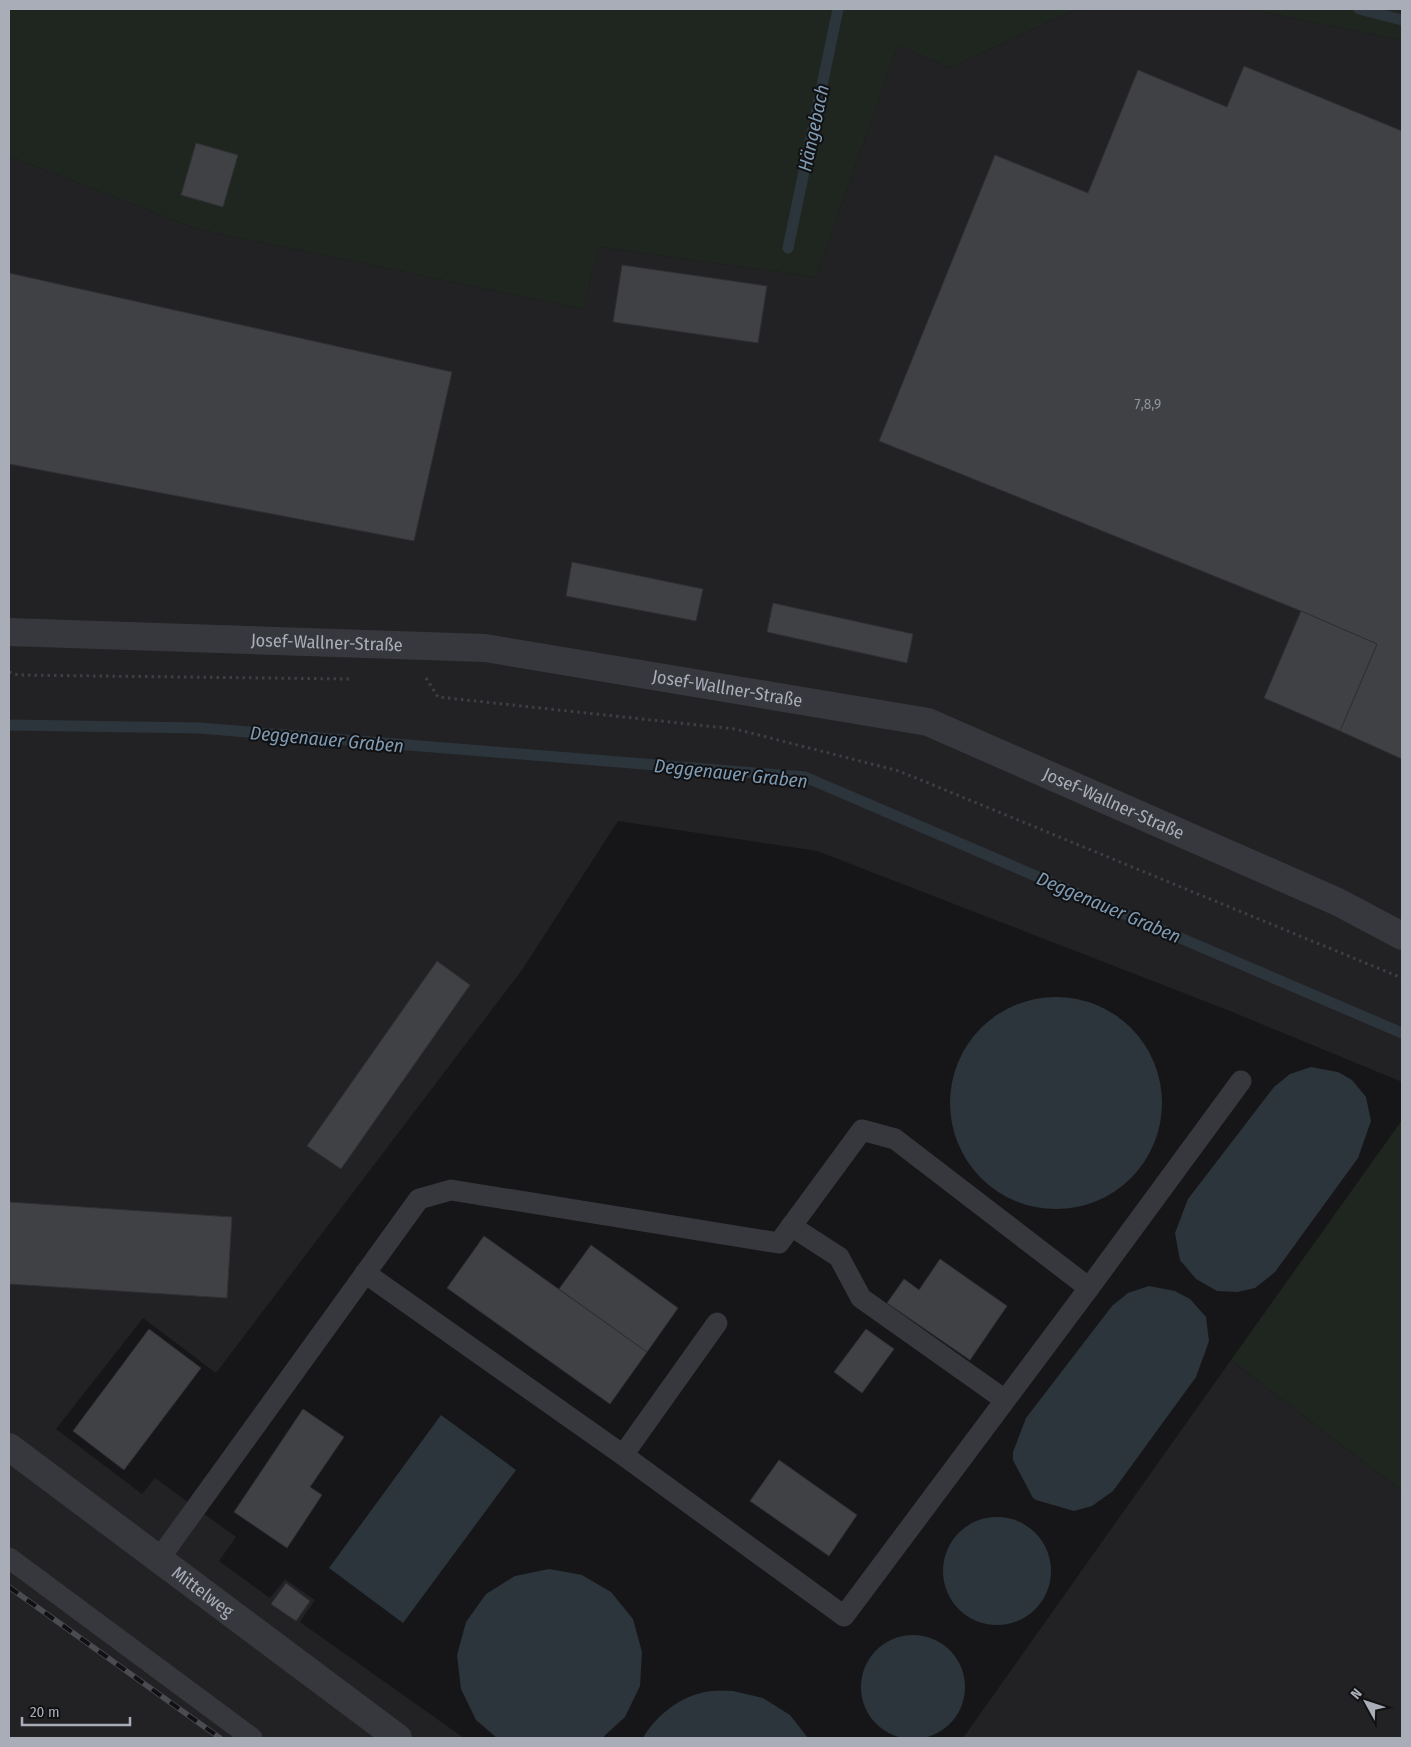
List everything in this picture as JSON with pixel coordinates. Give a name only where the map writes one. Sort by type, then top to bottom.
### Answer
[{"type":"street","name":"Josef-Wallner-Straße","points":[[9,632],[485,648],[928,722],[1338,902],[1402,936]]},
{"type":"street","name":"Mittelweg","points":[[9,1447],[398,1738]]},
{"type":"lane","points":[[365,1273],[623,1455],[844,1616],[1241,1081]]},
{"type":"lane","points":[[159,1560],[419,1198],[451,1190],[779,1243],[862,1130],[895,1139],[1089,1288]]},
{"type":"lane","points":[[791,1226],[839,1257],[861,1298],[1004,1400]]},
{"type":"lane","points":[[623,1455],[717,1324]]},
{"type":"lane","points":[[9,1558],[252,1738]]},
{"type":"path","points":[[403,646],[438,697],[735,728],[898,770],[1402,978]]},
{"type":"path","points":[[9,672],[18,675],[349,680],[356,673]]},
{"type":"shaded area","points":[[9,9],[1077,9],[949,68],[898,45],[816,277],[599,247],[583,309],[197,229],[9,156]]},
{"type":"shaded area","points":[[1077,9],[1249,9],[1402,40],[1402,1082],[1225,1009],[817,851],[618,821],[522,970],[216,1373],[143,1318],[56,1429],[142,1494],[155,1478],[236,1537],[219,1561],[270,1598],[285,1579],[315,1600],[300,1622],[464,1738],[9,1738],[9,156],[197,229],[583,309],[599,247],[816,277],[898,45],[949,68]]},
{"type":"shaded area","points":[[1249,9],[1402,9],[1402,40]]},
{"type":"shaded area","points":[[1046,997],[1066,997],[1087,1001],[1106,1009],[1124,1021],[1138,1035],[1150,1053],[1158,1072],[1162,1103],[1158,1134],[1150,1153],[1138,1171],[1124,1185],[1106,1197],[1087,1205],[1066,1209],[1046,1209],[1025,1205],[1006,1197],[988,1185],[974,1171],[962,1153],[954,1134],[950,1113],[950,1093],[954,1072],[962,1053],[974,1035],[988,1021],[1006,1009],[1025,1001]]},
{"type":"shaded area","points":[[1311,1067],[1338,1072],[1352,1080],[1366,1097],[1371,1121],[1358,1158],[1275,1272],[1255,1288],[1237,1292],[1217,1291],[1196,1279],[1180,1260],[1175,1233],[1188,1199],[1274,1087],[1290,1074]]},
{"type":"shaded area","points":[[1402,1120],[1402,1491],[1231,1360]]},
{"type":"shaded area","points":[[1149,1286],[1175,1291],[1190,1299],[1206,1317],[1209,1341],[1196,1377],[1113,1491],[1092,1506],[1074,1511],[1036,1500],[1033,1498],[1013,1460],[1013,1452],[1026,1418],[1112,1306],[1128,1293]]},
{"type":"shaded area","points":[[1231,1360],[1402,1491],[1402,1738],[963,1738]]},
{"type":"shaded area","points":[[441,1415],[516,1470],[403,1623],[329,1568]]},
{"type":"shaded area","points":[[997,1517],[1018,1521],[1035,1533],[1047,1550],[1051,1571],[1047,1592],[1035,1609],[1018,1621],[997,1625],[976,1621],[959,1609],[947,1592],[943,1571],[947,1550],[959,1533],[976,1521]]},
{"type":"shaded area","points":[[549,1569],[582,1575],[611,1592],[633,1619],[642,1652],[640,1686],[625,1717],[602,1738],[497,1738],[476,1720],[461,1689],[457,1655],[466,1622],[486,1594],[515,1576]]},
{"type":"shaded area","points":[[913,1635],[933,1639],[950,1650],[961,1667],[965,1687],[961,1707],[950,1724],[933,1735],[913,1739],[893,1735],[876,1724],[865,1707],[861,1687],[865,1667],[876,1650],[893,1639]]},
{"type":"shaded area","points":[[733,1691],[763,1698],[790,1715],[808,1738],[643,1738],[660,1716],[675,1704],[705,1692]]},
{"type":"building","points":[[1244,66],[1402,131],[1402,759],[1340,731],[1377,644],[1301,611],[879,441],[995,155],[1088,193],[1138,70],[1227,107]]},
{"type":"building","points":[[196,143],[238,155],[223,207],[181,195]]},
{"type":"building","points":[[622,265],[767,286],[758,343],[613,322]]},
{"type":"building","points":[[9,273],[452,372],[414,541],[9,464]]},
{"type":"building","points":[[572,562],[703,589],[696,621],[566,596]]},
{"type":"building","points":[[773,603],[913,634],[907,663],[767,632]]},
{"type":"building","points":[[1301,611],[1377,644],[1340,731],[1264,698]]},
{"type":"building","points":[[437,961],[470,985],[341,1169],[307,1146]]},
{"type":"building","points":[[9,1202],[232,1217],[227,1298],[9,1284]]},
{"type":"building","points":[[484,1236],[647,1352],[610,1404],[447,1288]]},
{"type":"building","points":[[591,1245],[678,1308],[647,1352],[559,1289]]},
{"type":"building","points":[[940,1259],[1007,1306],[970,1360],[887,1303],[904,1279],[919,1290]]},
{"type":"building","points":[[149,1329],[201,1368],[124,1470],[73,1431]]},
{"type":"building","points":[[866,1329],[894,1349],[862,1393],[834,1372]]},
{"type":"building","points":[[303,1409],[344,1437],[310,1487],[322,1495],[287,1548],[234,1512]]},
{"type":"building","points":[[779,1460],[857,1515],[829,1556],[750,1501]]},
{"type":"building","points":[[286,1583],[310,1601],[296,1621],[271,1604]]},
{"type":"waterway","name":"Hängebach","points":[[788,248],[838,9]]},
{"type":"waterway","points":[[1359,9],[1402,20]]},
{"type":"waterway","name":"Deggenauer Graben","points":[[9,725],[199,728],[805,777],[1402,1033]]},
{"type":"railway","points":[[9,1587],[220,1738]]}]
